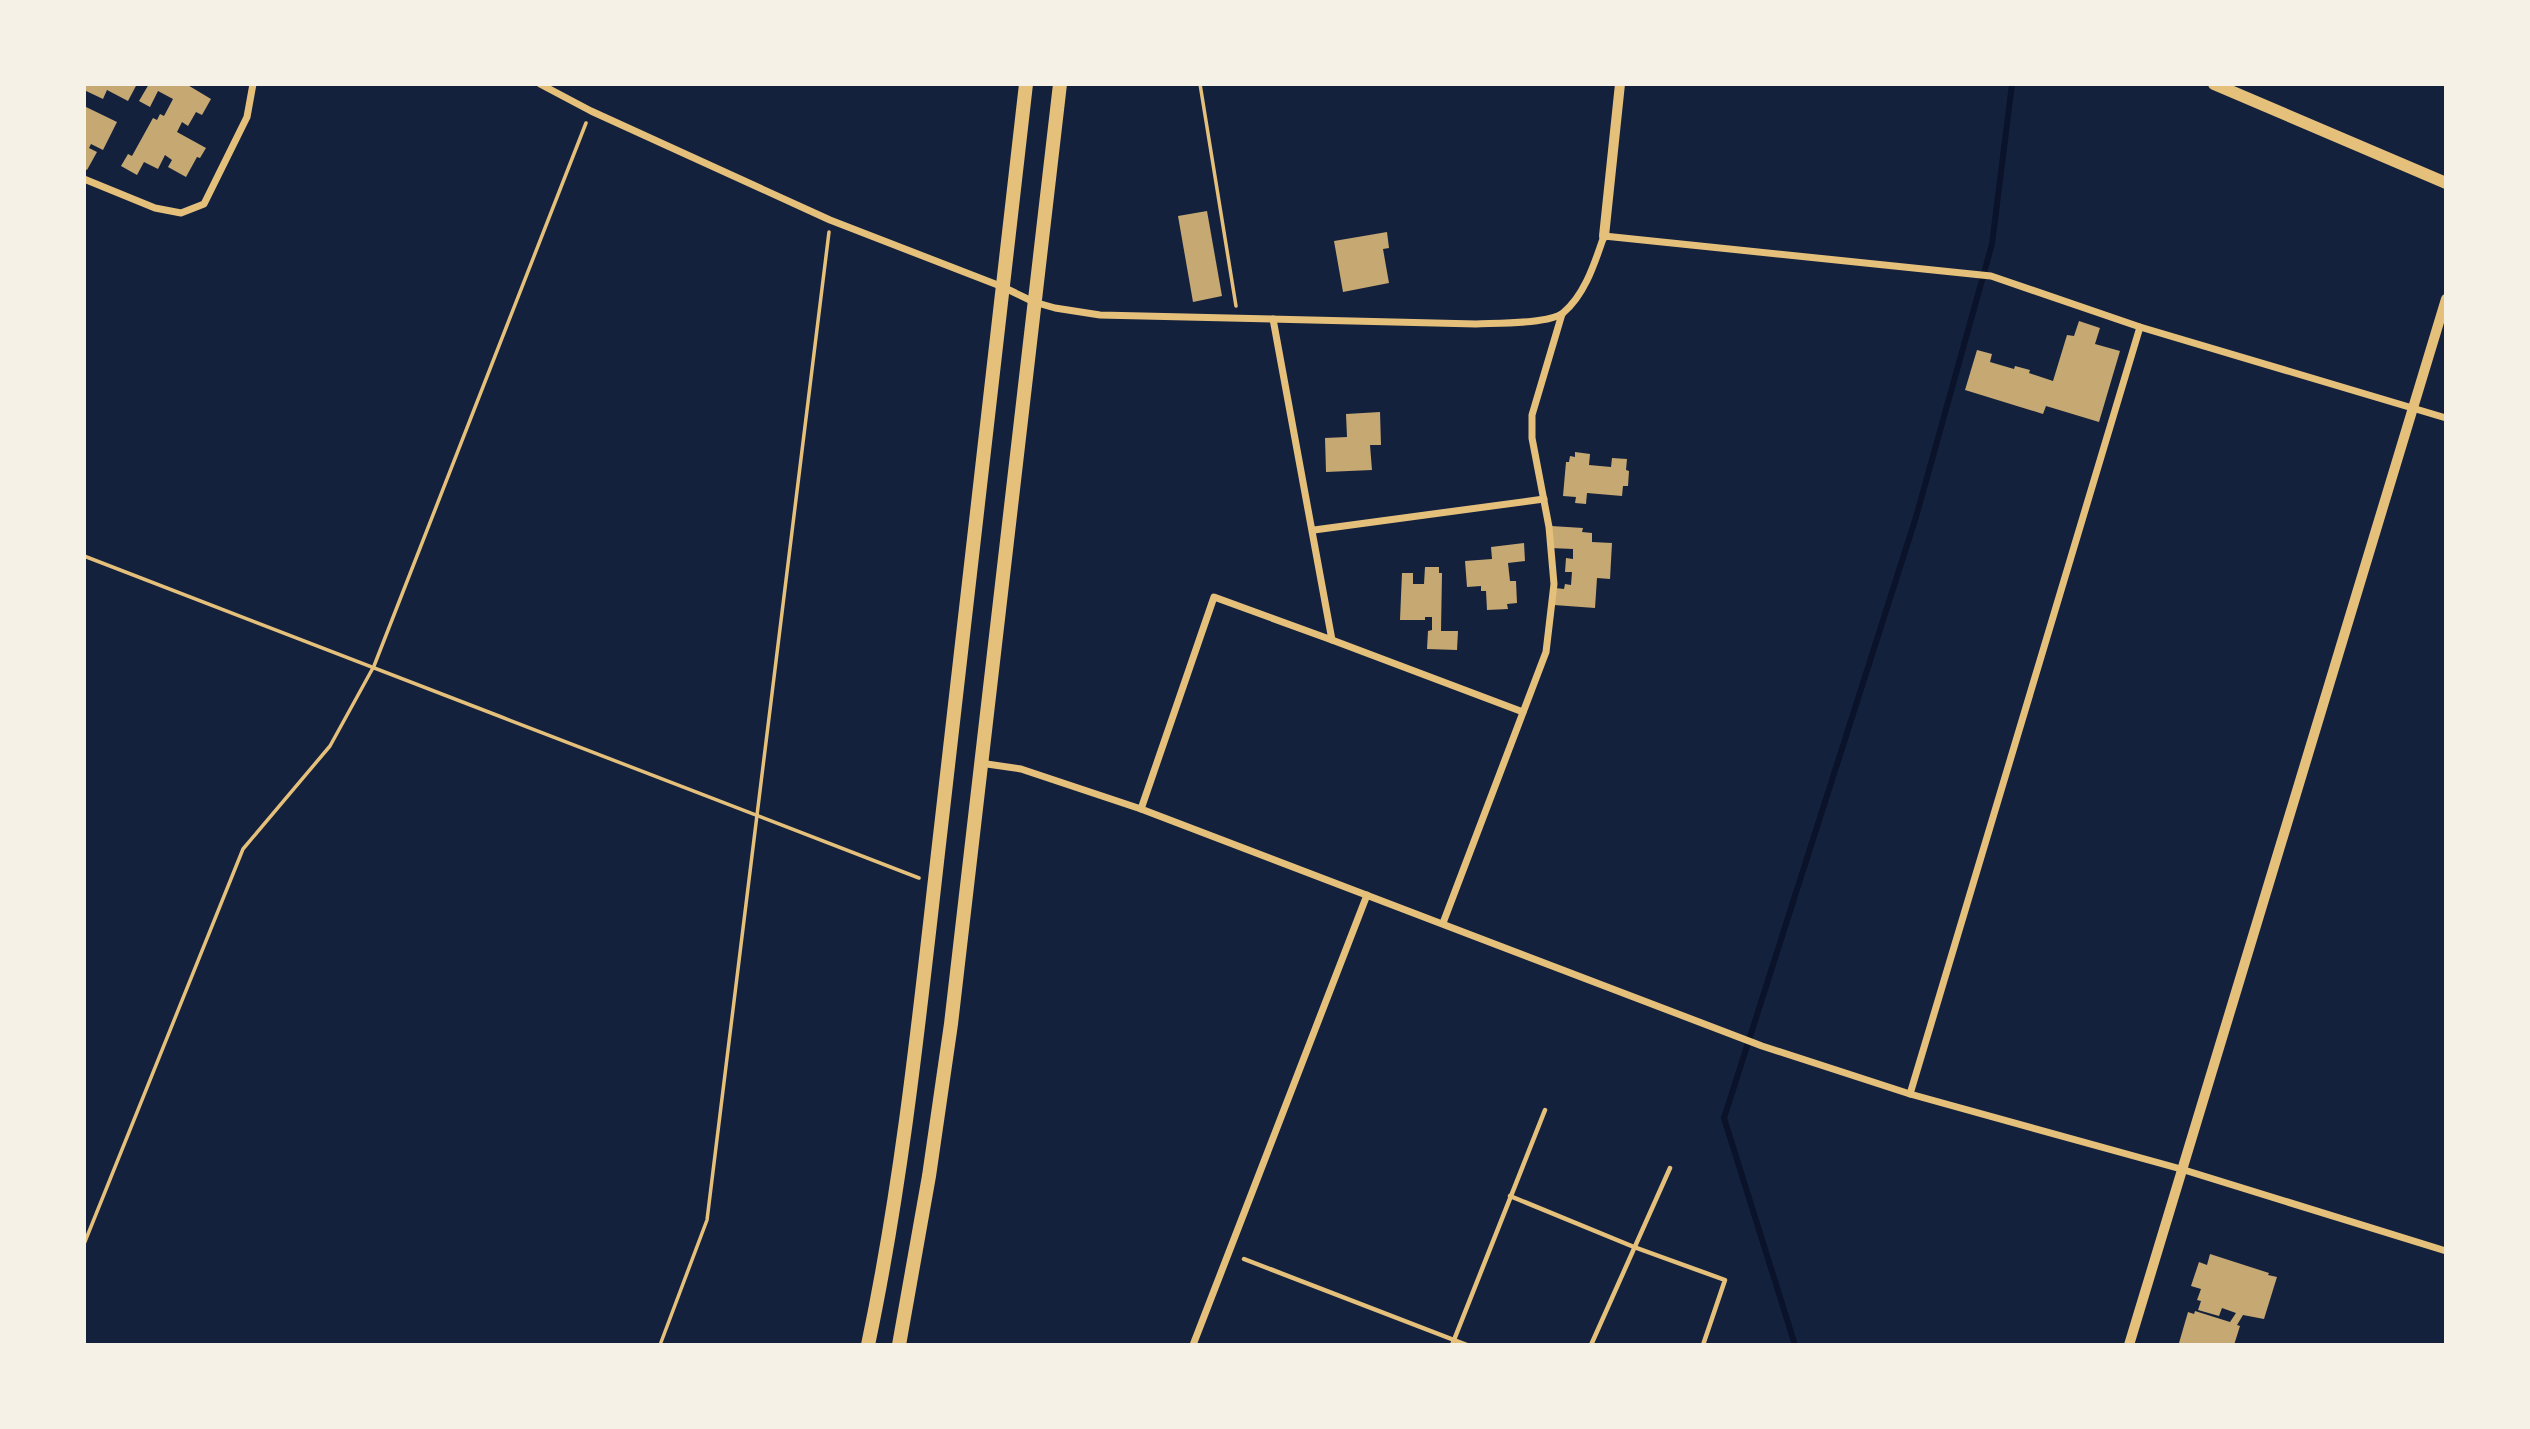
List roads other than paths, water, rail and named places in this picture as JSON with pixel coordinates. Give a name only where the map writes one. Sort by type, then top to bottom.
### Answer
[{"type":"highway","points":[[868,1345],[881,1282],[909,1099],[1026,84]]},
{"type":"highway","points":[[899,1345],[951,1024],[1060,84]]},
{"type":"main road","points":[[2214,84],[2446,183]]},
{"type":"street","points":[[84,179],[155,208],[181,213],[204,204],[247,117],[253,84]]},
{"type":"street","points":[[540,84],[591,111],[830,220],[1055,308],[1100,315],[1476,324],[1531,321],[1562,314]]},
{"type":"street","points":[[1443,923],[1546,652],[1555,584],[1544,499],[1532,439],[1532,415],[1562,314],[1587,282],[1604,236],[1620,84]]},
{"type":"street","points":[[1604,236],[1991,276],[2140,327],[2446,418]]},
{"type":"street","points":[[2129,1345],[2446,299]]},
{"type":"street","points":[[1273,319],[1314,530],[1332,640]]},
{"type":"street","points":[[1910,1094],[2140,327]]},
{"type":"street","points":[[1314,530],[1544,499]]},
{"type":"street","points":[[1141,809],[1214,597],[1523,712]]},
{"type":"street","points":[[980,763],[1020,769],[1141,809],[1762,1046],[1910,1094],[2181,1169],[2446,1251]]},
{"type":"street","points":[[1194,1345],[1367,895]]},
{"type":"lane","points":[[1453,1342],[1545,1110]]},
{"type":"lane","points":[[1591,1345],[1670,1168]]},
{"type":"lane","points":[[1510,1196],[1634,1247],[1725,1280],[1703,1345]]},
{"type":"lane","points":[[1244,1259],[1453,1342],[1467,1345]]},
{"type":"waterway","points":[[1795,1345],[1724,1118],[1916,517],[1992,244],[2012,84]]}]
